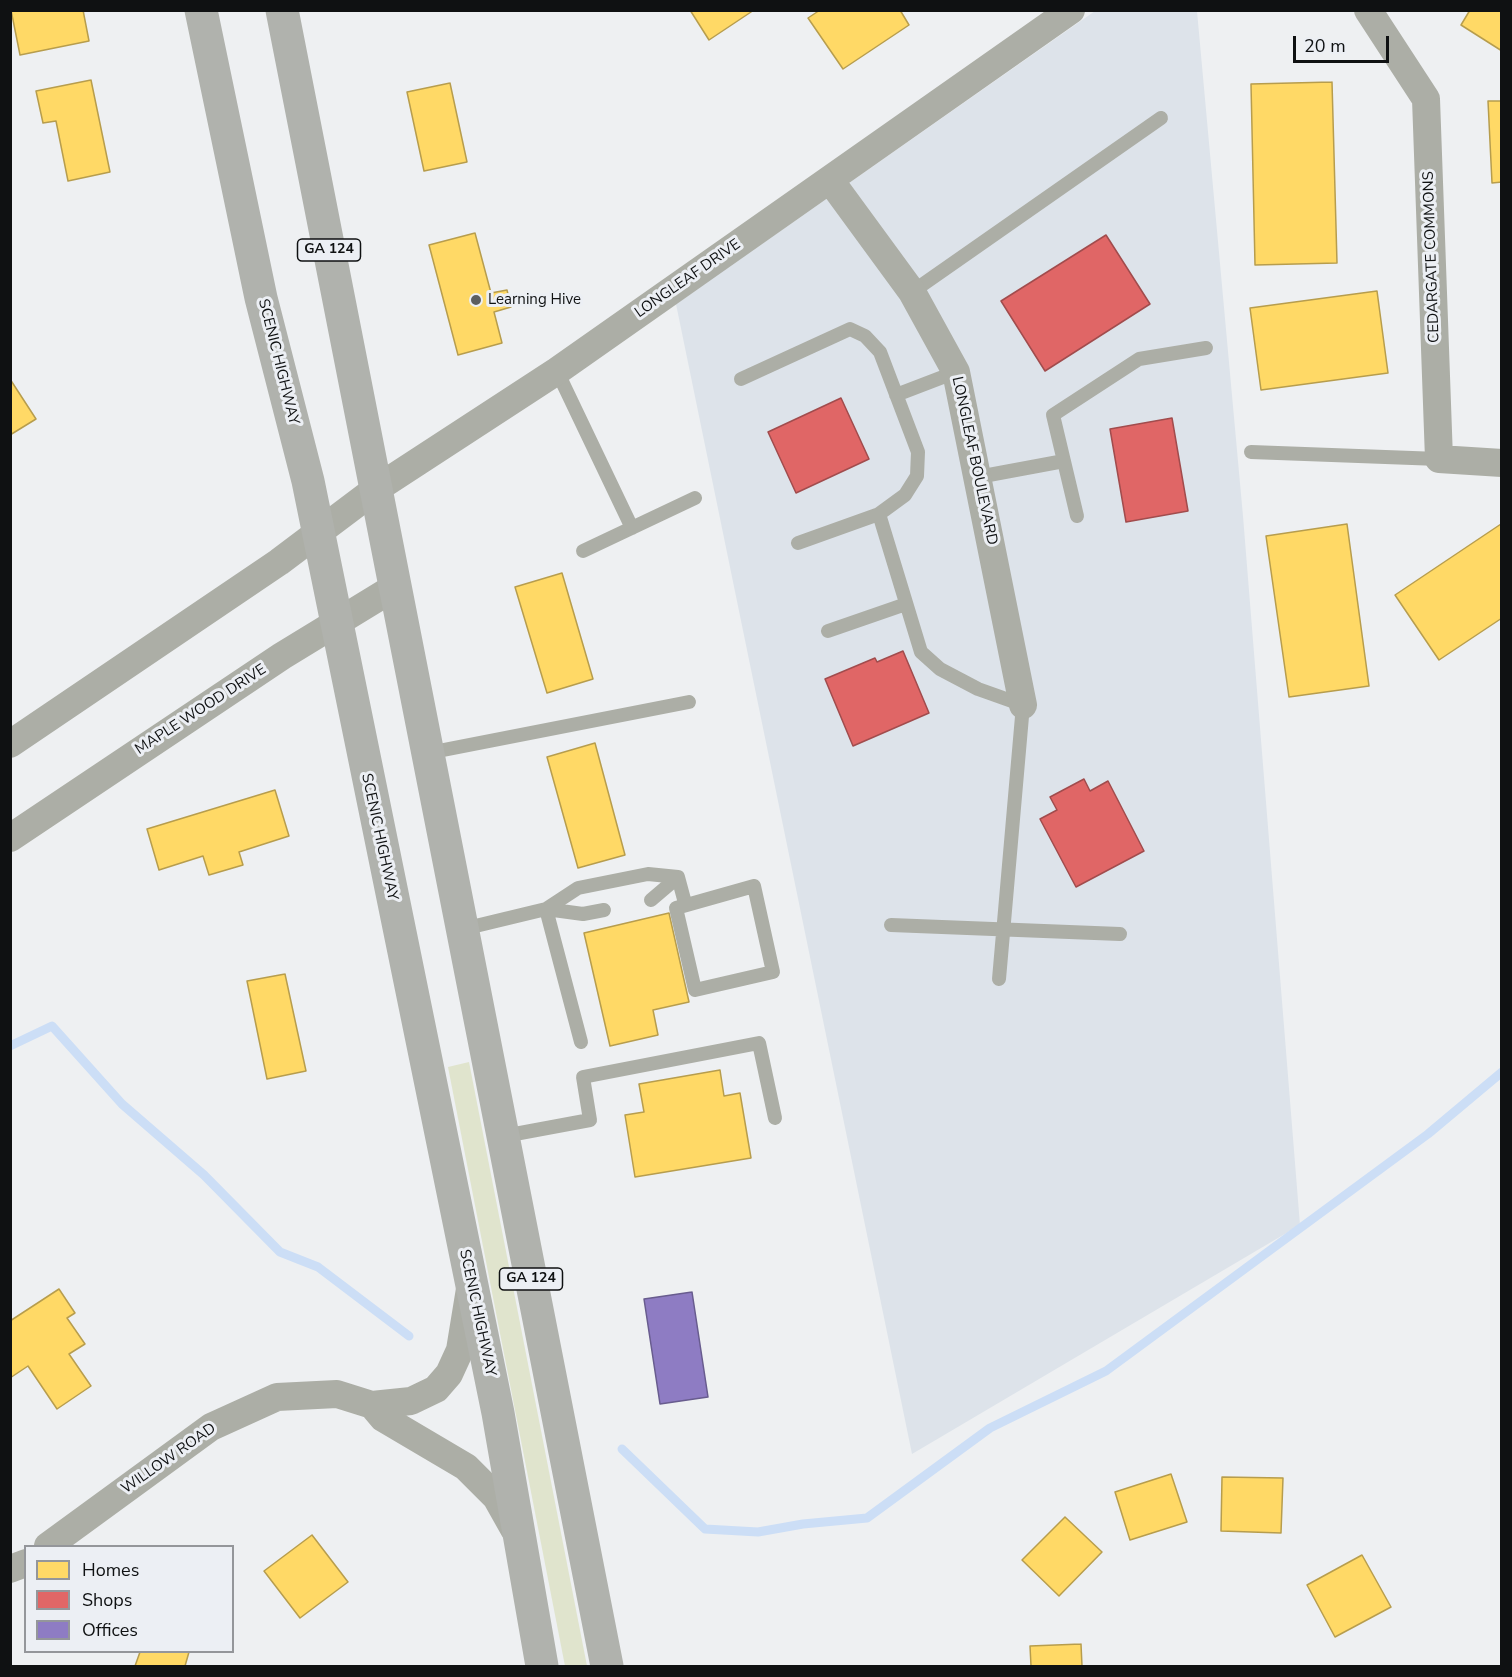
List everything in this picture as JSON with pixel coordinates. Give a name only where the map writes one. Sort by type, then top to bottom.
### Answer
[{"type":"highway","name":"SCENIC HIGHWAY","points":[[201,10],[261,298],[308,481],[498,1413],[542,1666]]},
{"type":"highway","name":"GA 124","points":[[282,10],[607,1666]]},
{"type":"street","name":"CEDARGATE COMMONS","points":[[1368,10],[1426,99],[1439,459]]},
{"type":"street","name":"LONGLEAF DRIVE","points":[[318,532],[376,489],[557,371],[830,180],[1058,14]]},
{"type":"street","name":"LONGLEAF BOULEVARD","points":[[830,180],[912,292],[956,372],[1023,705]]},
{"type":"street","points":[[1439,459],[1502,463]]},
{"type":"street","points":[[10,744],[279,562],[318,532]]},
{"type":"street","name":"MAPLE WOOD DRIVE","points":[[10,838],[151,742],[336,622],[395,587]]},
{"type":"street","points":[[372,1405],[411,1401],[436,1389],[449,1374],[460,1350],[471,1283]]},
{"type":"street","name":"WILLOW ROAD","points":[[49,1545],[211,1427],[277,1397],[338,1394],[372,1405]]},
{"type":"street","points":[[372,1405],[383,1418],[466,1467],[496,1497],[520,1542]]},
{"type":"lane","points":[[912,292],[1161,118]]},
{"type":"lane","points":[[741,379],[850,329],[865,336],[880,352],[918,452],[916,476],[905,495],[879,514],[798,543]]},
{"type":"lane","points":[[1077,516],[1053,416],[1139,359],[1206,348]]},
{"type":"lane","points":[[557,371],[632,528]]},
{"type":"lane","points":[[896,395],[956,372]]},
{"type":"lane","points":[[1251,452],[1439,459]]},
{"type":"lane","points":[[978,477],[1064,461]]},
{"type":"lane","points":[[583,551],[695,498]]},
{"type":"lane","points":[[879,514],[921,652],[940,669],[978,689],[1023,705],[999,979]]},
{"type":"lane","points":[[828,631],[906,604]]},
{"type":"lane","points":[[428,753],[689,702]]},
{"type":"lane","points":[[463,929],[546,909],[578,888],[648,874],[678,877]]},
{"type":"lane","points":[[651,900],[678,877]]},
{"type":"lane","points":[[678,877],[685,903]]},
{"type":"lane","points":[[754,886],[773,972],[695,990],[676,908],[685,903],[754,886]]},
{"type":"lane","points":[[546,909],[583,914],[604,910]]},
{"type":"lane","points":[[546,909],[581,1042]]},
{"type":"lane","points":[[891,925],[1120,934]]},
{"type":"lane","points":[[504,1136],[590,1120],[583,1077],[759,1043],[775,1118]]},
{"type":"shaded area","points":[[1095,11],[1197,11],[1243,516],[1300,1225],[912,1454],[676,304]]},
{"type":"green space","points":[[469,1062],[587,1666],[565,1666],[448,1067]]},
{"type":"building: Homes","points":[[11,10],[83,10],[89,41],[20,55]]},
{"type":"building: Homes","points":[[690,10],[754,10],[709,40]]},
{"type":"building: Homes","points":[[820,10],[900,10],[909,25],[843,69],[808,18]]},
{"type":"building: Homes","points":[[1470,10],[1502,10],[1502,51],[1461,25]]},
{"type":"building: Homes","points":[[91,80],[110,172],[68,181],[56,121],[43,123],[36,91]]},
{"type":"building: Homes","points":[[1332,82],[1337,263],[1255,265],[1251,84]]},
{"type":"building: Homes","points":[[450,83],[467,162],[424,171],[407,92]]},
{"type":"building: Homes","points":[[1488,101],[1502,101],[1502,182],[1492,183]]},
{"type":"building: Homes","name":"Learning Hive","points":[[475,233],[491,293],[507,290],[511,307],[494,312],[502,343],[458,355],[429,245]]},
{"type":"building: Homes","points":[[1377,291],[1388,373],[1261,390],[1250,308]]},
{"type":"building: Homes","points":[[10,379],[36,419],[10,435]]},
{"type":"building: Homes","points":[[1347,524],[1369,686],[1289,697],[1266,536]]},
{"type":"building: Homes","points":[[1501,524],[1502,618],[1439,660],[1395,595]]},
{"type":"building: Homes","points":[[562,573],[593,679],[547,693],[515,587]]},
{"type":"building: Homes","points":[[595,743],[625,855],[578,868],[547,757]]},
{"type":"building: Homes","points":[[275,790],[289,836],[239,852],[243,865],[209,875],[203,856],[159,870],[147,829]]},
{"type":"building: Homes","points":[[669,913],[689,1002],[653,1010],[658,1035],[610,1046],[584,933]]},
{"type":"building: Homes","points":[[285,974],[306,1071],[267,1079],[247,981]]},
{"type":"building: Homes","points":[[720,1070],[724,1096],[740,1093],[751,1158],[635,1177],[625,1115],[644,1112],[639,1084]]},
{"type":"building: Homes","points":[[59,1289],[75,1313],[67,1318],[85,1344],[69,1354],[91,1386],[57,1409],[28,1366],[10,1378],[10,1321]]},
{"type":"building: Homes","points":[[1171,1474],[1187,1522],[1130,1540],[1115,1492]]},
{"type":"building: Homes","points":[[1222,1477],[1283,1478],[1281,1533],[1221,1531]]},
{"type":"building: Homes","points":[[1065,1517],[1102,1552],[1059,1596],[1022,1560]]},
{"type":"building: Homes","points":[[312,1535],[348,1582],[300,1618],[264,1571]]},
{"type":"building: Homes","points":[[1362,1555],[1391,1607],[1335,1637],[1307,1585]]},
{"type":"building: Homes","points":[[1081,1644],[1082,1666],[1031,1666],[1030,1646]]},
{"type":"building: Homes","points":[[140,1653],[189,1653],[185,1666],[135,1666]]},
{"type":"building: Shops","points":[[1106,235],[1150,304],[1045,371],[1001,301]]},
{"type":"building: Shops","points":[[841,398],[869,459],[796,493],[768,432]]},
{"type":"building: Shops","points":[[1172,418],[1188,511],[1126,522],[1110,429]]},
{"type":"building: Shops","points":[[903,651],[929,713],[853,746],[825,679],[875,658],[877,662]]},
{"type":"building: Shops","points":[[1084,779],[1090,791],[1108,781],[1144,851],[1076,887],[1040,819],[1057,810],[1050,797]]},
{"type":"building: Offices","points":[[692,1292],[708,1397],[660,1404],[644,1299]]},
{"type":"waterway","points":[[10,1046],[52,1026],[122,1104],[204,1175],[280,1252],[318,1267],[409,1336]]},
{"type":"waterway","points":[[622,1449],[705,1529],[758,1532],[803,1524],[867,1518],[990,1428],[1106,1371],[1428,1134],[1502,1072]]},
{"type":"place","name":"Learning Hive","points":[[476,300]]}]
